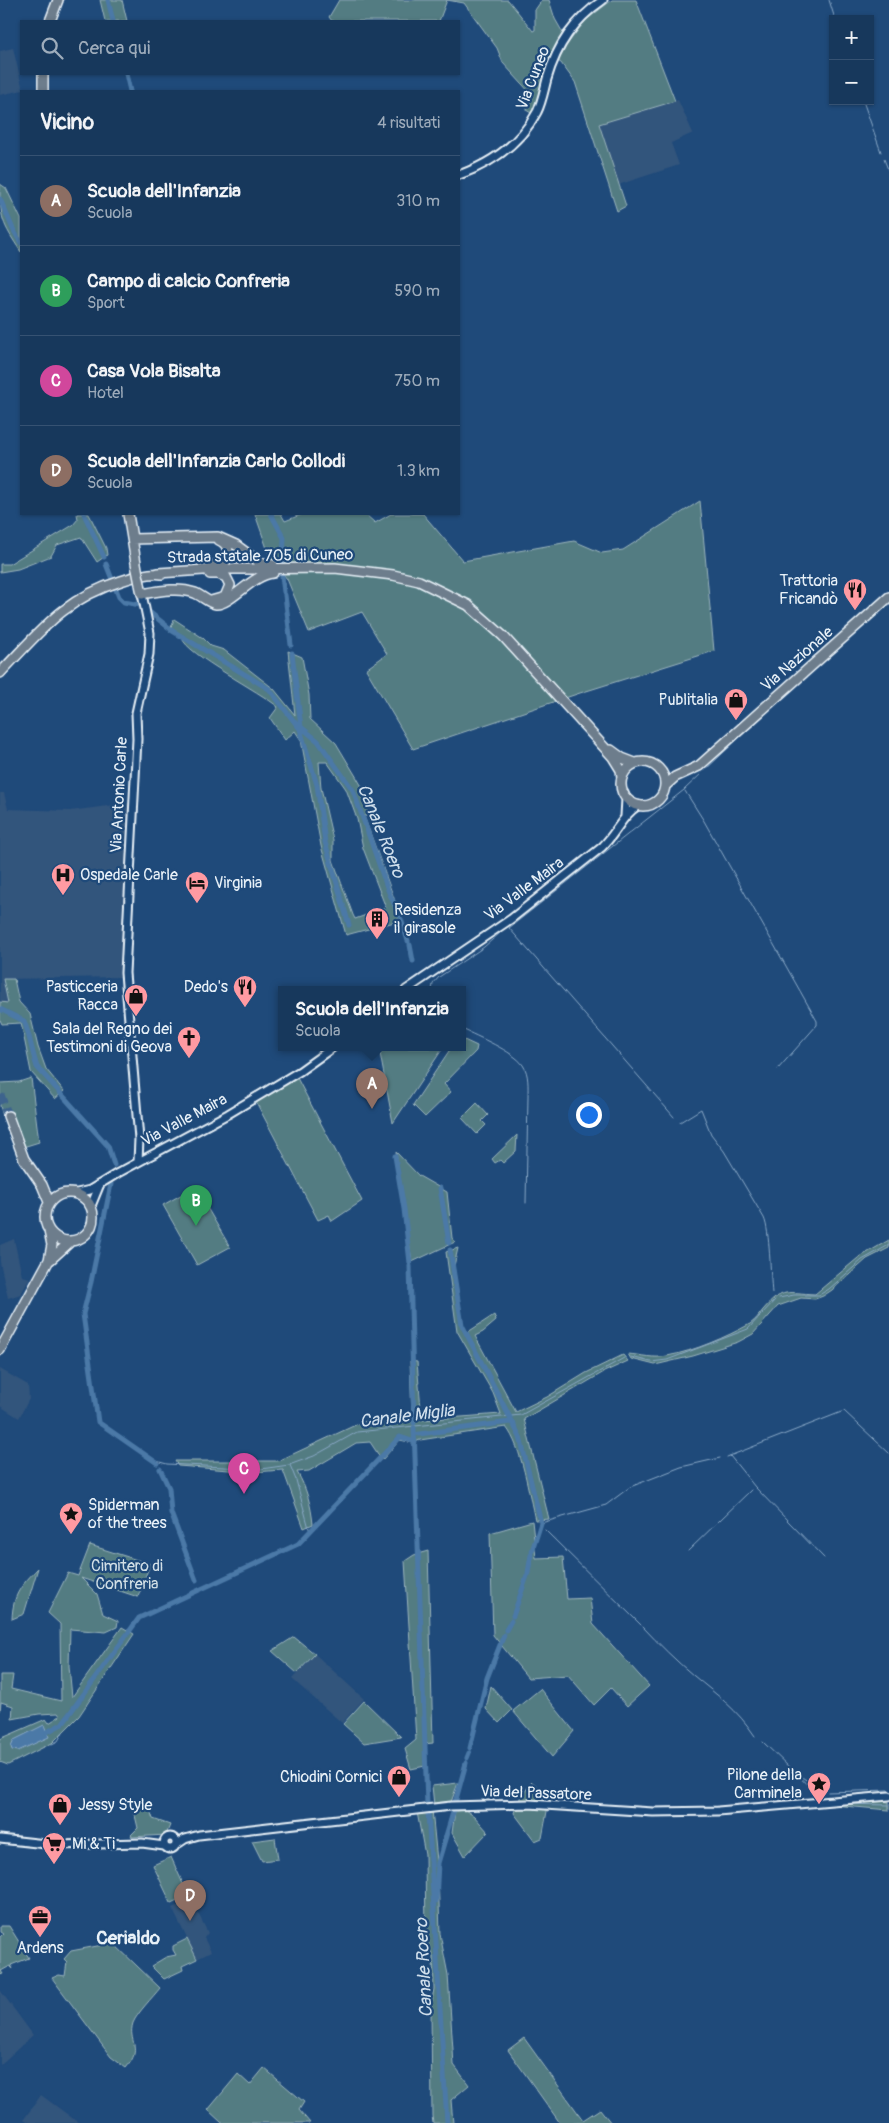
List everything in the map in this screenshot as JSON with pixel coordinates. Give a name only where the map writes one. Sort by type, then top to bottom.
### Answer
[{"type":"main road","points":[[50,20],[58,0]]},
{"type":"main road","points":[[43,75],[43,90]]},
{"type":"main road","name":"Via Antonio Carle","points":[[128,515],[142,594]]},
{"type":"main road","points":[[0,675],[43,626],[80,598],[104,586],[133,577],[162,573],[178,568],[217,565],[224,562],[229,556],[229,550],[222,541],[212,537]]},
{"type":"main road","points":[[132,540],[224,538],[264,564],[335,568]]},
{"type":"main road","points":[[142,594],[179,590],[195,593],[216,604],[225,602],[259,576],[268,573],[325,572],[335,568]]},
{"type":"main road","name":"Strada statale 705 di Cuneo","points":[[162,573],[219,569],[335,568],[377,572],[419,581],[468,605],[504,636],[613,756],[621,770],[622,778]]},
{"type":"main road","points":[[162,573],[179,575],[218,574],[226,577],[230,585],[225,597],[211,601]]},
{"type":"main road","name":"Via Nazionale","points":[[704,761],[889,597]]},
{"type":"main road","name":"Strada statale 705 di Cuneo","points":[[598,739],[622,758],[636,763]]},
{"type":"main road","points":[[704,761],[693,771],[670,780],[665,786],[663,793],[653,803],[639,805],[627,799],[624,793],[622,778],[625,772],[636,763],[653,764],[665,771],[672,772],[686,769],[704,761]]},
{"type":"main road","points":[[653,764],[662,773],[665,786]]},
{"type":"main road","points":[[8,1116],[24,1159],[42,1185],[49,1202]]},
{"type":"main road","points":[[42,1185],[61,1194],[76,1193],[88,1201],[93,1218],[90,1230],[80,1238],[71,1241],[49,1260]]},
{"type":"main road","points":[[0,1350],[49,1260],[52,1245],[44,1218],[49,1202],[61,1194]]},
{"type":"main road","points":[[49,1231],[62,1240],[71,1241]]},
{"type":"street","name":"Via Cuneo","points":[[460,175],[492,161],[514,144],[525,132],[538,112],[561,43],[577,21],[603,0]]},
{"type":"street","name":"Via Antonio Carle","points":[[141,1160],[125,973],[137,739],[136,713],[149,654],[150,633],[142,594]]},
{"type":"street","points":[[624,793],[626,799],[625,816]]},
{"type":"street","name":"Via Valle Maira","points":[[412,986],[507,922],[581,864],[609,841],[625,816],[639,805]]},
{"type":"street","name":"Via Valle Maira","points":[[76,1193],[90,1190],[141,1160],[249,1102],[328,1051]]},
{"type":"street","points":[[91,1206],[100,1184]]},
{"type":"street","name":"Via del Passatore","points":[[175,1841],[198,1835],[451,1806],[529,1804],[653,1812],[711,1811],[889,1796]]},
{"type":"street","points":[[0,1840],[55,1845],[164,1843],[170,1837],[175,1841],[170,1850],[164,1843]]},
{"type":"shaded area","points":[[13,48],[23,90],[0,95],[0,51]]},
{"type":"shaded area","points":[[678,100],[693,133],[671,143],[679,165],[618,185],[599,124]]},
{"type":"shaded area","name":"Ospedale Carle","points":[[0,793],[4,793],[8,809],[70,811],[130,803],[120,977],[3,979],[8,1004],[0,1002]]},
{"type":"shaded area","points":[[14,1239],[22,1276],[30,1278],[21,1294],[8,1298],[0,1262],[0,1245]]},
{"type":"shaded area","points":[[0,1369],[28,1385],[29,1399],[19,1418],[0,1406]]},
{"type":"shaded area","points":[[315,1654],[364,1699],[342,1723],[292,1679]]},
{"type":"shaded area","points":[[44,1725],[49,1737],[18,1751],[12,1750],[11,1747],[14,1740]]},
{"type":"shaded area","points":[[191,1899],[208,1933],[204,1938],[211,1952],[197,1959],[172,1908]]},
{"type":"shaded area","points":[[0,1990],[33,2035],[0,2065]]},
{"type":"shaded area","points":[[41,2095],[79,2123],[30,2123],[24,2119]]},
{"type":"green space","points":[[100,0],[122,0],[127,20],[105,20]]},
{"type":"green space","points":[[339,0],[447,0],[439,20],[331,20],[329,17]]},
{"type":"green space","points":[[447,0],[508,0],[533,31],[535,30],[535,10],[542,0],[549,0],[555,19],[563,33],[559,40],[566,46],[585,21],[612,0],[636,0],[675,101],[599,124],[626,206],[617,211],[575,82],[561,63],[552,57],[533,114],[526,110],[532,95],[503,63],[497,48],[464,3]]},
{"type":"green space","points":[[0,184],[6,188],[20,217],[20,250],[3,220]]},
{"type":"green space","points":[[700,501],[714,651],[580,693],[413,749],[366,669],[387,654],[362,612],[309,632],[287,579],[270,557],[255,515],[282,515],[285,521],[300,515],[366,515],[375,523],[389,515],[424,515],[463,561],[574,541],[602,553],[623,550]]},
{"type":"green space","points":[[77,515],[90,515],[106,548],[107,555],[97,562],[81,537],[57,545],[51,556],[18,569],[0,572],[0,564],[9,564],[73,525],[78,519]]},
{"type":"green space","points":[[174,619],[203,638],[211,646],[224,650],[274,689],[295,715],[288,651],[302,657],[309,695],[310,719],[336,743],[364,790],[369,816],[364,816],[402,920],[346,935],[321,846],[301,740],[295,731],[285,740],[270,718],[278,707],[210,663],[187,645],[182,638],[170,631]],"holes":[[[319,762],[327,762],[346,789],[357,819],[363,848],[386,908],[355,919],[333,860],[333,840],[321,788]]]},
{"type":"green space","points":[[3,979],[14,979],[19,1002],[30,1014],[38,1047],[46,1069],[64,1091],[55,1099],[31,1072],[21,1023],[2,1024],[0,1020],[0,1002],[8,1003]]},
{"type":"green space","points":[[466,1041],[477,1046],[476,1051],[444,1084],[451,1092],[425,1117],[413,1105],[449,1051],[466,1051]]},
{"type":"green space","points":[[380,1051],[441,1051],[393,1123]]},
{"type":"green space","points":[[31,1078],[39,1142],[23,1147],[11,1114],[3,1116],[0,1106],[0,1083],[19,1082]]},
{"type":"green space","points":[[297,1078],[362,1201],[332,1221],[329,1215],[318,1220],[256,1102]]},
{"type":"green space","points":[[477,1103],[488,1115],[482,1121],[486,1125],[477,1134],[462,1118]]},
{"type":"green space","points":[[517,1135],[516,1151],[503,1163],[500,1160],[495,1163],[492,1159]]},
{"type":"green space","points":[[396,1152],[419,1176],[447,1192],[452,1238],[455,1242],[412,1262]]},
{"type":"green space","points":[[195,1187],[230,1247],[197,1265],[163,1205]]},
{"type":"green space","points":[[889,1240],[889,1248],[867,1259],[832,1290],[815,1299],[801,1298],[778,1306],[753,1334],[738,1342],[655,1365],[631,1359],[628,1354],[662,1357],[688,1351],[721,1339],[750,1324],[770,1303],[781,1295],[786,1293],[815,1294],[858,1258]]},
{"type":"green space","points":[[458,1248],[454,1266],[463,1326],[468,1332],[494,1315],[496,1321],[475,1336],[516,1412],[547,1397],[586,1373],[623,1355],[628,1361],[604,1372],[524,1419],[549,1519],[535,1520],[521,1459],[512,1436],[506,1427],[420,1440],[413,1443],[400,1440],[382,1460],[370,1442],[356,1443],[309,1471],[297,1472],[310,1504],[313,1524],[304,1528],[283,1470],[254,1472],[178,1466],[175,1461],[278,1461],[362,1422],[412,1419],[410,1361],[417,1362],[422,1420],[501,1414],[493,1393],[457,1331],[446,1252]]},
{"type":"green space","points":[[532,1521],[536,1558],[563,1557],[567,1599],[590,1598],[593,1624],[649,1686],[627,1706],[611,1688],[594,1705],[568,1675],[528,1678],[493,1635],[490,1533]]},
{"type":"green space","name":"Cimitero di Confreria","points":[[90,1545],[150,1564],[138,1597],[81,1578],[97,1594],[103,1614],[118,1621],[117,1627],[106,1632],[70,1629],[69,1666],[72,1697],[122,1627],[134,1634],[79,1716],[52,1743],[8,1765],[0,1762],[0,1739],[46,1719],[49,1723],[60,1716],[58,1713],[39,1714],[12,1719],[13,1706],[1,1702],[0,1711],[0,1675],[13,1675],[11,1689],[61,1701],[60,1624],[48,1613],[68,1573],[78,1576]]},
{"type":"green space","points":[[428,1551],[433,1743],[424,1744],[425,1766],[411,1769],[405,1749],[416,1740],[405,1561],[414,1555]]},
{"type":"green space","points":[[38,1568],[24,1614],[12,1619],[14,1602],[19,1590]]},
{"type":"green space","points":[[294,1637],[315,1654],[297,1673],[272,1651]]},
{"type":"green space","points":[[491,1686],[512,1710],[499,1723],[486,1709]]},
{"type":"green space","points":[[540,1689],[574,1731],[552,1757],[513,1711]]},
{"type":"green space","points":[[364,1701],[401,1737],[364,1743],[343,1724]]},
{"type":"green space","points":[[532,1782],[544,1792],[550,1790],[561,1800],[548,1806],[542,1838],[535,1841],[514,1813],[518,1801]]},
{"type":"green space","points":[[458,1783],[451,1802],[434,1805],[432,1786]]},
{"type":"green space","points":[[870,1800],[889,1802],[889,1810],[832,1805],[831,1803]]},
{"type":"green space","points":[[148,1804],[153,1819],[170,1825],[166,1835],[132,1837],[131,1835],[138,1828],[133,1807]]},
{"type":"green space","points":[[432,1810],[438,1871],[440,1934],[448,1975],[454,2065],[469,2085],[451,2100],[453,2123],[433,2123],[432,2116],[431,2006],[434,1989],[433,1957],[426,1938],[425,1855],[417,1812]]},
{"type":"green space","points":[[465,1810],[474,1816],[488,1832],[465,1856],[452,1833],[455,1811]]},
{"type":"green space","points":[[275,1838],[278,1859],[262,1861],[252,1841]]},
{"type":"green space","points":[[171,1857],[188,1895],[171,1903],[153,1865]]},
{"type":"green space","points":[[0,1926],[9,1926],[29,1958],[11,1965],[13,1969],[10,1966],[1,1971],[3,1974],[0,1975],[0,1937],[3,1934],[0,1932]]},
{"type":"green space","points":[[187,1939],[197,1959],[182,1966],[183,1970],[164,1979],[151,1966],[166,1957],[176,1955],[173,1946]]},
{"type":"green space","points":[[113,1943],[160,1988],[141,2010],[133,2023],[132,2035],[135,2050],[126,2068],[111,2057],[52,1978],[59,1975],[65,1976],[67,1962],[64,1959],[71,1951]]},
{"type":"green space","points":[[524,2038],[583,2120],[600,2109],[611,2123],[560,2123],[508,2050]]},
{"type":"green space","points":[[264,2068],[304,2102],[299,2110],[310,2123],[222,2123],[208,2110],[238,2074],[250,2085]]},
{"type":"waterway","name":"Canale Roero","points":[[108,0],[113,20]]},
{"type":"waterway","points":[[829,0],[834,15]]},
{"type":"waterway","name":"Canale Roero","points":[[126,75],[130,90]]},
{"type":"waterway","points":[[864,105],[881,152]]},
{"type":"waterway","points":[[884,159],[889,172]]},
{"type":"waterway","points":[[0,199],[20,241]]},
{"type":"waterway","points":[[84,515],[104,557]]},
{"type":"waterway","name":"Canale Roero","points":[[272,515],[284,538],[283,562]]},
{"type":"waterway","points":[[106,564],[119,597],[124,602],[140,605]]},
{"type":"waterway","points":[[282,576],[284,592]]},
{"type":"waterway","name":"Canale Roero","points":[[285,595],[291,645]]},
{"type":"waterway","points":[[148,611],[168,627]]},
{"type":"waterway","points":[[171,630],[269,689],[300,729],[317,785],[325,842],[349,925]]},
{"type":"waterway","name":"Canale Roero","points":[[292,653],[301,727],[318,741],[353,790],[388,890],[399,915]]},
{"type":"waterway","points":[[674,1117],[509,928],[684,790],[760,718]]},
{"type":"waterway","points":[[685,791],[704,821],[817,1021],[817,1025],[778,1069]]},
{"type":"waterway","points":[[401,919],[408,941]]},
{"type":"waterway","points":[[433,986],[439,977],[484,947],[500,933]]},
{"type":"waterway","points":[[410,945],[413,961]]},
{"type":"waterway","points":[[0,1009],[24,1021],[37,1067],[108,1146],[114,1165]]},
{"type":"waterway","points":[[466,1031],[512,1055],[523,1065],[526,1072],[528,1080],[526,1203]]},
{"type":"waterway","points":[[680,1122],[701,1109],[711,1134],[724,1151],[764,1218],[769,1243],[772,1293]]},
{"type":"waterway","points":[[395,1156],[404,1209],[410,1263]]},
{"type":"waterway","points":[[111,1184],[83,1314],[98,1422],[157,1463]]},
{"type":"waterway","points":[[440,1188],[449,1243]]},
{"type":"waterway","name":"Canale Miglia","points":[[779,1298],[794,1295],[819,1295],[829,1289],[862,1260],[889,1245]]},
{"type":"waterway","points":[[450,1250],[462,1325],[520,1437],[541,1523],[532,1551]]},
{"type":"waterway","points":[[410,1266],[414,1423]]},
{"type":"waterway","name":"Canale Miglia","points":[[631,1357],[651,1362],[667,1360],[748,1329],[775,1300]]},
{"type":"waterway","name":"Canale Miglia","points":[[156,1461],[167,1464],[261,1469],[289,1465],[314,1456],[357,1432],[521,1415],[624,1358]]},
{"type":"waterway","points":[[727,1457],[844,1411],[889,1453]]},
{"type":"waterway","points":[[419,1434],[510,1422],[514,1424]]},
{"type":"waterway","points":[[414,1428],[427,1805]]},
{"type":"waterway","points":[[47,1732],[62,1724],[139,1618],[298,1544],[400,1437],[415,1442]]},
{"type":"waterway","points":[[730,1456],[755,1487],[824,1558]]},
{"type":"waterway","points":[[541,1523],[606,1505],[630,1487],[681,1467],[720,1458]]},
{"type":"waterway","points":[[290,1465],[310,1532]]},
{"type":"waterway","points":[[160,1469],[169,1488],[171,1513],[196,1580]]},
{"type":"waterway","points":[[688,1551],[751,1490]]},
{"type":"waterway","points":[[545,1530],[641,1625]]},
{"type":"waterway","points":[[528,1573],[531,1555]]},
{"type":"waterway","points":[[513,1616],[527,1576]]},
{"type":"waterway","points":[[506,1630],[511,1621]]},
{"type":"waterway","points":[[643,1627],[661,1646],[734,1710],[755,1736]]},
{"type":"waterway","points":[[470,1748],[487,1678],[504,1635]]},
{"type":"waterway","points":[[52,1744],[58,1741],[63,1732]]},
{"type":"waterway","points":[[763,1742],[819,1796]]},
{"type":"waterway","points":[[467,1758],[469,1753]]},
{"type":"waterway","points":[[455,1803],[466,1763]]},
{"type":"waterway","points":[[800,1776],[816,1786]]},
{"type":"waterway","points":[[828,1792],[889,1790]]},
{"type":"waterway","points":[[841,1804],[889,1805]]},
{"type":"waterway","points":[[436,1901],[438,1863],[454,1809]]},
{"type":"waterway","name":"Canale Roero","points":[[428,1812],[447,2123]]},
{"type":"tunnel","points":[[0,1095],[8,1116]]},
{"type":"place","name":"Trattoria Fricandò","points":[[855,611]]},
{"type":"place","name":"Publitalia","points":[[736,721]]},
{"type":"place","name":"Ospedale Carle","points":[[63,896]]},
{"type":"place","name":"Virginia","points":[[197,904]]},
{"type":"place","name":"Residenza il girasole","points":[[377,940]]},
{"type":"place","name":"Dedo's","points":[[245,1008]]},
{"type":"place","name":"Pasticceria Racca","points":[[136,1017]]},
{"type":"place","name":"Sala del Regno dei Testimoni di Geova","points":[[189,1059]]},
{"type":"place","name":"Scuola dell'Infanzia","points":[[372,1109]]},
{"type":"place","name":"Campo di calcio Confreria","points":[[196,1226]]},
{"type":"place","name":"Casa Vola Bisalta","points":[[244,1494]]},
{"type":"place","name":"Spiderman of the trees","points":[[71,1535]]},
{"type":"place","name":"Chiodini Cornici","points":[[399,1798]]},
{"type":"place","name":"Pilone della Carminela","points":[[819,1805]]},
{"type":"place","name":"Jessy Style","points":[[60,1826]]},
{"type":"place","name":"Mi & Ti","points":[[54,1865]]},
{"type":"place","name":"Scuola dell'Infanzia Carlo Collodi","points":[[190,1921]]},
{"type":"place","name":"Ardens","points":[[40,1938]]},
{"type":"district","name":"Cerialdo","points":[[128,1938]]}]
